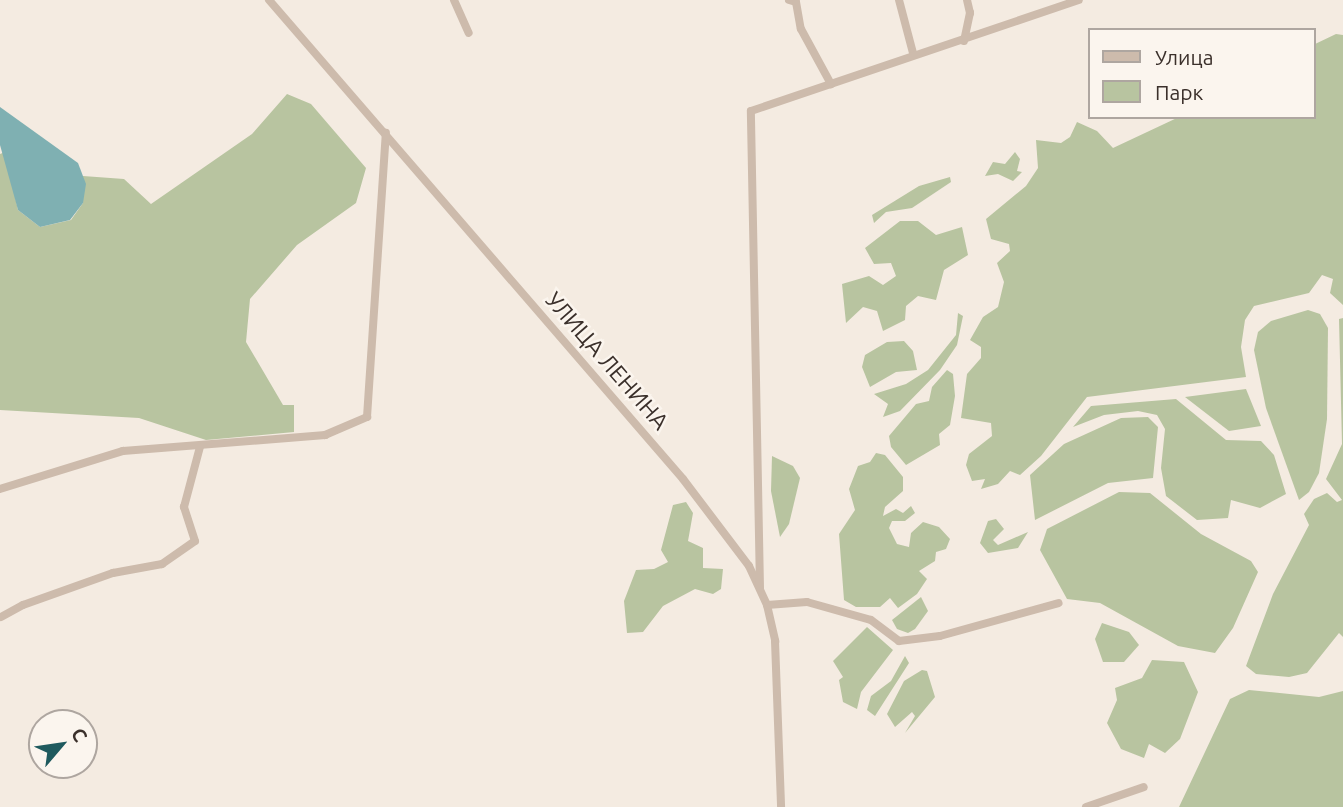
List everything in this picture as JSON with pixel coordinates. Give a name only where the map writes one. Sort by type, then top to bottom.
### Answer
[{"type":"street","name":"УЛИЦА ЛЕНИНА","points":[[269,0],[683,479],[749,565],[767,605],[775,641],[781,807]]},
{"type":"street","points":[[454,0],[469,33]]},
{"type":"street","points":[[789,0],[796,2],[801,29],[831,84]]},
{"type":"street","points":[[899,0],[913,52]]},
{"type":"street","points":[[964,41],[970,13],[967,0]]},
{"type":"street","points":[[760,591],[751,111],[913,52],[964,41],[1079,0]]},
{"type":"street","points":[[0,489],[123,451],[325,435],[367,417],[386,133]]},
{"type":"street","points":[[1,617],[23,604],[113,573],[162,564],[195,541],[184,507],[200,447]]},
{"type":"street","points":[[767,605],[807,602],[871,620],[899,641],[940,636],[1059,603]]},
{"type":"street","points":[[1086,807],[1144,787]]},
{"type":"green space","points":[[1336,34],[1343,35],[1343,305],[1330,293],[1333,279],[1322,275],[1309,293],[1254,306],[1245,320],[1241,347],[1246,377],[1087,397],[1041,456],[1020,475],[1010,471],[998,484],[981,489],[985,479],[972,481],[966,465],[969,454],[992,436],[991,423],[961,418],[967,374],[981,358],[981,347],[970,340],[983,317],[998,307],[1004,282],[997,263],[1010,251],[1009,244],[991,239],[986,219],[1026,186],[1038,168],[1036,140],[1061,143],[1070,137],[1077,122],[1097,131],[1113,148],[1175,119],[1315,119],[1315,44]]},
{"type":"green space","points":[[287,94],[311,104],[366,168],[356,203],[297,245],[250,299],[246,342],[283,405],[294,405],[294,432],[206,440],[139,418],[0,410],[0,154],[5,152],[18,210],[40,227],[71,220],[83,203],[83,176],[124,179],[151,204],[252,134]]},
{"type":"green space","points":[[1015,152],[1020,159],[1017,171],[1022,172],[1013,181],[998,174],[985,176],[993,162],[1005,164]]},
{"type":"green space","points":[[950,177],[951,182],[912,208],[886,212],[874,223],[872,215],[919,186]]},
{"type":"green space","points":[[900,221],[918,221],[936,235],[962,227],[968,255],[944,270],[936,300],[918,296],[906,306],[905,320],[883,331],[877,311],[863,307],[846,323],[842,284],[869,276],[883,285],[896,276],[891,263],[874,264],[865,248]]},
{"type":"green space","points":[[1308,310],[1320,314],[1328,328],[1327,419],[1319,473],[1309,492],[1299,500],[1266,408],[1254,350],[1258,332],[1271,321]]},
{"type":"green space","points":[[958,313],[963,316],[957,345],[940,370],[900,411],[883,417],[888,404],[874,394],[906,384],[928,370],[956,335]]},
{"type":"green space","points":[[1343,318],[1343,637],[1339,633],[1307,673],[1289,677],[1256,674],[1246,666],[1273,594],[1309,525],[1304,514],[1314,499],[1327,493],[1337,502],[1342,500],[1326,479],[1342,444],[1339,319]]},
{"type":"green space","points":[[904,341],[913,351],[917,370],[896,372],[870,387],[862,367],[865,355],[887,342]]},
{"type":"green space","points":[[947,370],[953,374],[955,396],[950,425],[939,434],[940,445],[906,465],[891,447],[889,436],[916,404],[929,401],[932,387]]},
{"type":"green space","points":[[1246,389],[1261,426],[1229,431],[1185,397]]},
{"type":"green space","points":[[1176,399],[1226,440],[1261,441],[1274,455],[1286,494],[1260,508],[1231,500],[1228,518],[1197,520],[1166,496],[1161,468],[1165,429],[1157,415],[1138,411],[1104,415],[1073,427],[1091,406]]},
{"type":"green space","points":[[1148,417],[1158,427],[1153,478],[1108,483],[1035,520],[1030,475],[1064,444],[1121,418]]},
{"type":"green space","points":[[876,453],[885,455],[903,477],[903,491],[885,507],[883,516],[896,509],[903,513],[911,506],[915,513],[905,521],[892,521],[889,528],[897,544],[909,547],[911,533],[923,522],[939,527],[950,539],[946,549],[936,552],[935,561],[919,571],[927,579],[917,594],[898,608],[890,598],[880,607],[856,607],[844,600],[839,534],[855,510],[849,489],[858,466],[870,462]]},
{"type":"green space","points":[[772,456],[793,466],[800,478],[789,524],[780,537],[771,491]]},
{"type":"green space","points":[[1119,492],[1150,493],[1201,534],[1251,561],[1258,572],[1233,628],[1215,653],[1178,646],[1100,603],[1067,599],[1040,550],[1047,529]]},
{"type":"green space","points":[[686,502],[693,513],[688,541],[703,548],[703,568],[723,569],[721,589],[713,594],[695,589],[663,606],[643,632],[627,633],[624,601],[636,570],[654,569],[668,562],[661,550],[673,505]]},
{"type":"green space","points":[[996,519],[1004,529],[993,540],[998,545],[1028,532],[1018,548],[988,553],[980,543],[988,521]]},
{"type":"green space","points":[[921,597],[928,611],[915,629],[908,633],[897,629],[892,620]]},
{"type":"green space","points":[[1102,623],[1129,632],[1139,645],[1124,662],[1103,662],[1095,639]]},
{"type":"green space","points":[[867,627],[893,650],[861,692],[857,709],[843,702],[839,680],[843,677],[833,661]]},
{"type":"green space","points":[[905,656],[909,663],[875,716],[867,710],[871,696],[891,681]]},
{"type":"green space","points":[[1152,660],[1184,662],[1198,692],[1180,739],[1165,753],[1149,744],[1144,758],[1121,749],[1107,723],[1117,700],[1115,688],[1142,678]]},
{"type":"green space","points":[[922,670],[927,671],[935,697],[905,733],[915,716],[912,712],[895,727],[887,714],[904,681]]},
{"type":"green space","points":[[1249,690],[1319,697],[1343,691],[1343,807],[1179,807],[1230,699]]},
{"type":"water","points":[[0,107],[78,163],[86,184],[83,203],[70,220],[40,227],[18,210],[0,145]]}]
